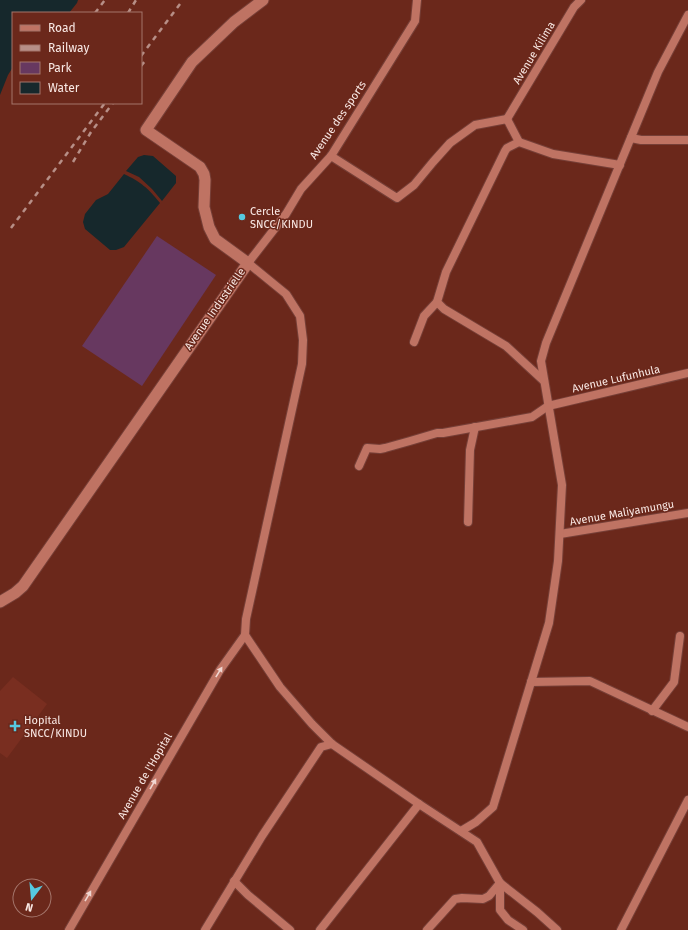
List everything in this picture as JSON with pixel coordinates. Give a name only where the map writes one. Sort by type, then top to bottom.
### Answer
[{"type":"street","name":"Avenue Industrielle","points":[[0,602],[23,586],[248,263],[215,239],[209,227],[204,207],[205,180],[204,174],[200,167],[146,130],[192,62],[234,22],[263,0]]},
{"type":"street","name":"Avenue des sports","points":[[248,263],[286,214],[301,189],[331,156],[415,21],[417,0]]},
{"type":"street","name":"Avenue Kilima","points":[[507,119],[574,7],[581,0]]},
{"type":"street","points":[[461,831],[476,822],[493,807],[549,623],[558,561],[562,485],[541,361],[546,343],[658,72],[688,15]]},
{"type":"street","points":[[331,156],[397,198],[419,180],[450,143],[475,125],[507,119],[519,142],[554,154],[620,164]]},
{"type":"street","points":[[632,138],[641,140],[688,140]]},
{"type":"street","points":[[414,342],[424,316],[437,302],[446,272],[505,151],[507,148],[519,142]]},
{"type":"street","points":[[248,263],[286,294],[300,316],[303,340],[302,364],[246,619],[245,635],[280,687],[312,724],[332,744],[477,842],[500,883],[557,930]]},
{"type":"street","points":[[437,302],[444,309],[506,346],[544,381]]},
{"type":"street","name":"Avenue Lufunhula","points":[[548,406],[688,373]]},
{"type":"street","points":[[359,466],[367,448],[380,449],[410,442],[437,433],[532,417],[548,406]]},
{"type":"street","points":[[468,522],[470,450],[476,427]]},
{"type":"street","name":"Avenue Maliyamungu","points":[[560,534],[688,513]]},
{"type":"street","name":"Avenue de l'Hopital","points":[[68,930],[220,670],[245,635]]},
{"type":"street","points":[[652,711],[674,682],[680,636]]},
{"type":"street","points":[[531,682],[590,682],[688,728]]},
{"type":"street","points":[[205,930],[262,836],[321,747],[332,744]]},
{"type":"street","points":[[621,930],[688,800]]},
{"type":"street","points":[[320,930],[419,804]]},
{"type":"street","points":[[234,881],[248,895],[290,930]]},
{"type":"street","points":[[427,930],[455,899],[483,899],[490,896],[500,883]]},
{"type":"street","points":[[500,883],[500,910],[508,920],[523,930]]},
{"type":"shaded area","name":"Hopital SNCC/KINDU","points":[[13,677],[47,704],[7,758],[0,753],[0,691]]},
{"type":"green space","points":[[157,236],[216,275],[142,386],[82,346]]},
{"type":"water","points":[[0,0],[78,0],[70,12],[12,12],[12,69],[0,95]]},
{"type":"water","points":[[144,155],[153,156],[176,176],[176,183],[162,201],[139,177],[126,171],[138,157]]},
{"type":"water","points":[[124,174],[144,186],[160,203],[124,247],[116,250],[110,250],[85,229],[83,222],[85,214],[96,200],[108,194]]},
{"type":"railway","points":[[96,12],[105,0]]},
{"type":"railway","points":[[129,12],[136,0]]},
{"type":"railway","points":[[142,55],[183,0]]},
{"type":"railway","points":[[142,65],[145,61]]},
{"type":"railway","points":[[11,228],[104,104]]},
{"type":"railway","points":[[73,162],[91,132],[112,104]]},
{"type":"place","name":"Cercle SNCC/KINDU","points":[[242,217]]},
{"type":"place","name":"Hopital SNCC/KINDU","points":[[15,726]]}]
